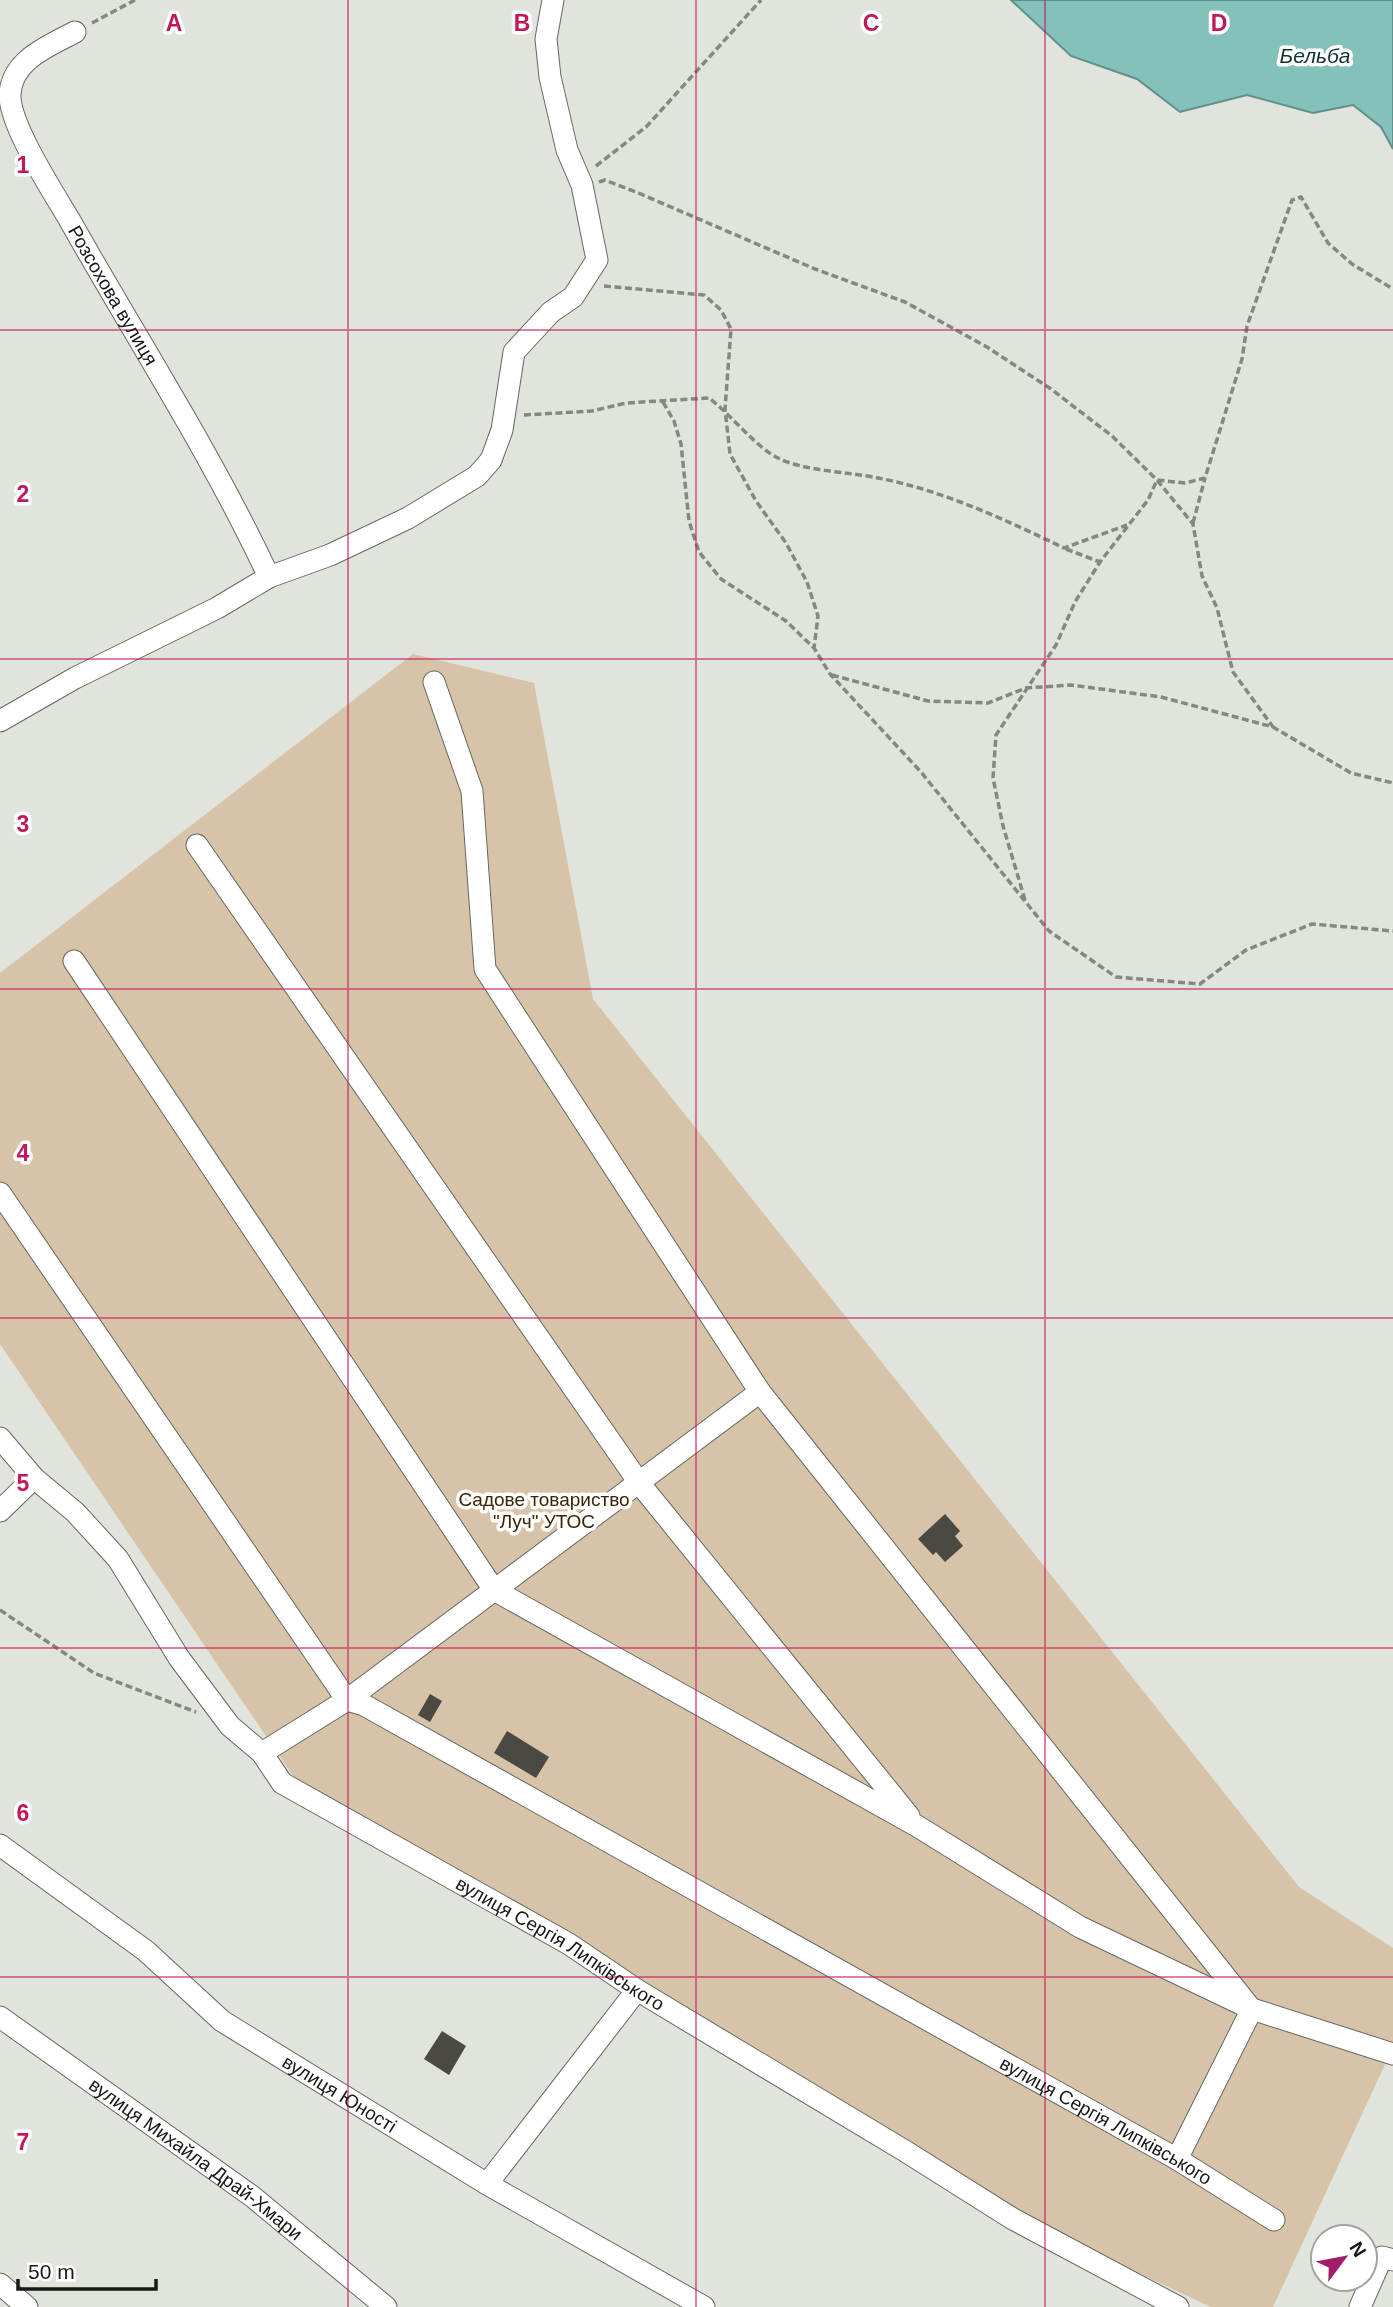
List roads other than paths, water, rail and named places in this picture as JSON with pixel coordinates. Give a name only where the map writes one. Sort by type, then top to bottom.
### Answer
[{"type":"street","points":[[0,721],[75,678],[218,608],[269,577],[330,555],[408,518],[477,475],[491,460],[502,430],[514,352],[551,312],[573,297],[597,260],[583,185],[567,150],[550,77],[546,40],[553,0]]},
{"type":"street","name":"Розсохова вулиця","points":[[75,32],[27,60],[13,78],[9,96],[12,111],[35,160],[176,402],[269,577]]},
{"type":"street","points":[[434,682],[472,791],[485,969],[760,1392],[1252,2009]]},
{"type":"street","points":[[197,845],[640,1484],[917,1826]]},
{"type":"street","points":[[74,961],[494,1591],[917,1826],[1080,1927],[1252,2009],[1393,2053]]},
{"type":"street","points":[[0,1193],[347,1700]]},
{"type":"street","points":[[262,1754],[347,1700],[760,1392]]},
{"type":"street","points":[[0,1438],[34,1478],[0,1511]]},
{"type":"street","name":"вулиця Сергія Липківського","points":[[34,1478],[75,1512],[118,1559],[180,1658],[230,1726],[262,1754],[282,1783],[569,1944],[637,1990],[905,2151],[1013,2220],[1178,2307]]},
{"type":"street","name":"вулиця Сергія Липківського","points":[[347,1700],[364,1705],[1177,2159],[1274,2220]]},
{"type":"street","name":"вулиця Юності","points":[[0,1845],[146,1951],[222,2021],[487,2184],[704,2307]]},
{"type":"street","points":[[487,2184],[637,1990]]},
{"type":"street","points":[[1177,2159],[1252,2009]]},
{"type":"street","name":"вулиця Михайла Драй-Хмари","points":[[0,2018],[253,2197],[386,2307]]},
{"type":"street","points":[[1360,2307],[1388,2258]]},
{"type":"street","points":[[0,2284],[27,2307]]},
{"type":"water","name":"Бельба","points":[[1011,0],[1393,0],[1393,149],[1381,127],[1353,105],[1313,113],[1247,95],[1180,112],[1137,79],[1071,56]]},
{"type":"park label","name":"Садове товариство \"Луч\" УТОС","points":[[544,1510]]}]
